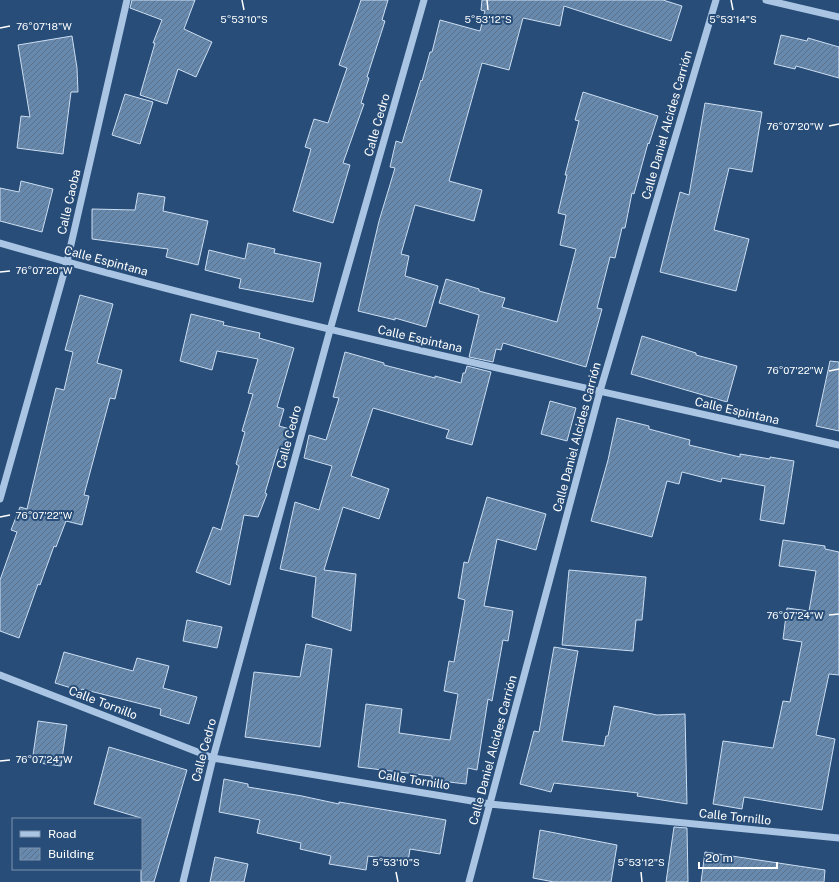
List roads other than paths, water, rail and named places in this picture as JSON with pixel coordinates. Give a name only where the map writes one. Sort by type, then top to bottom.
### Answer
[{"type":"street","name":"Calle Caoba","points":[[0,499],[67,262],[127,0]]},
{"type":"street","name":"Calle Cedro","points":[[183,882],[213,758],[330,330],[424,0]]},
{"type":"street","name":"Calle Daniel Alcides Carrión","points":[[468,882],[600,391],[716,0]]},
{"type":"street","points":[[766,0],[839,18]]},
{"type":"street","name":"Calle Espintana","points":[[0,243],[67,262],[330,330],[839,445]]},
{"type":"street","name":"Calle Tornillo","points":[[0,675],[213,758],[490,804],[839,838]]}]
